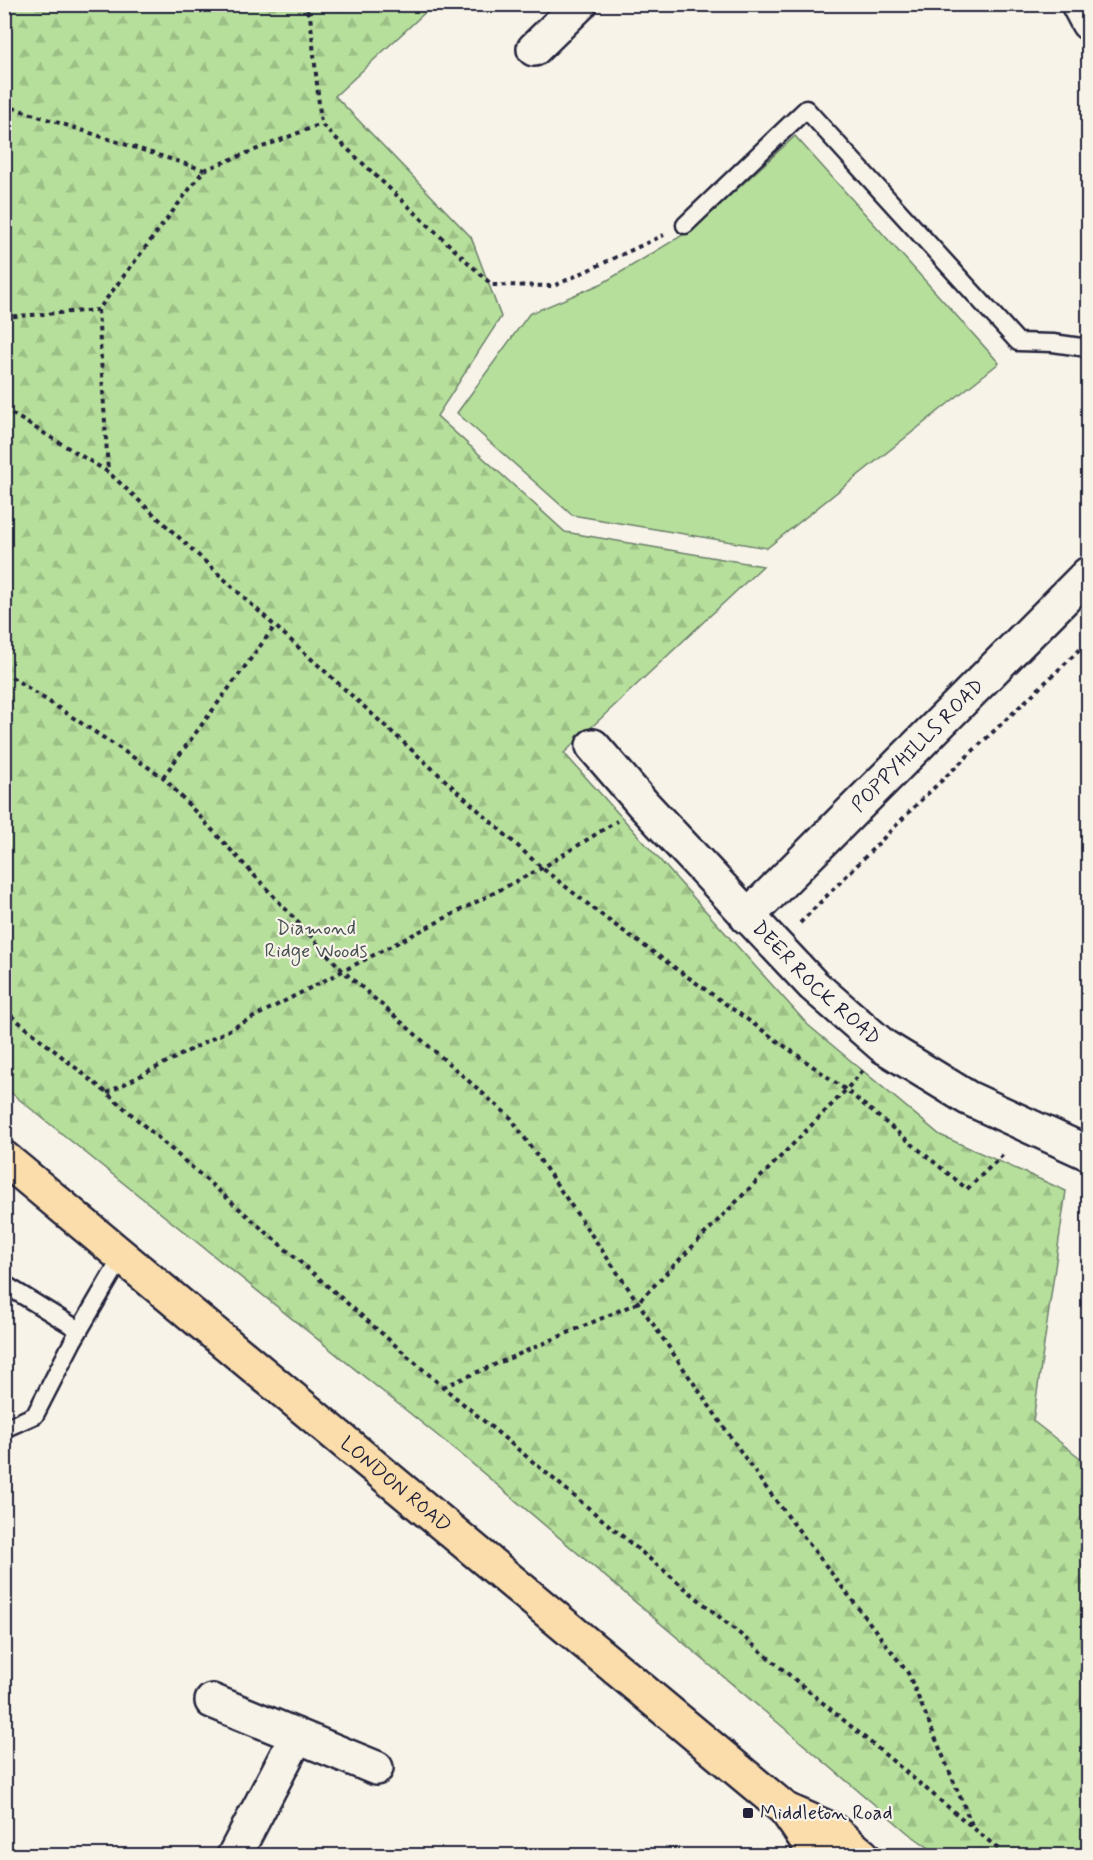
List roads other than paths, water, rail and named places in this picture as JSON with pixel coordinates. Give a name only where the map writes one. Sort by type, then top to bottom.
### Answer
[{"type":"main road","name":"LONDON ROAD","points":[[4,1158],[786,1810],[820,1856]]},
{"type":"main road","name":"LONDON ROAD","points":[[786,1810],[832,1830],[863,1856]]},
{"type":"street","points":[[534,49],[580,4]]},
{"type":"street","points":[[1078,4],[1089,22]]},
{"type":"street","name":"POPPYHILLS ROAD","points":[[747,916],[1089,574]]},
{"type":"street","name":"DEER ROCK ROAD","points":[[593,746],[643,804],[813,985],[883,1046],[968,1098],[1089,1153]]},
{"type":"street","points":[[212,1701],[376,1768]]},
{"type":"street","points":[[234,1856],[297,1736]]},
{"type":"lane","points":[[685,225],[806,109],[1018,342],[1053,343],[1089,348]]},
{"type":"lane","points":[[4,1429],[35,1415],[79,1330],[122,1257]]},
{"type":"lane","points":[[4,1284],[79,1330]]},
{"type":"place","name":"Middleton Road","points":[[748,1813]]},
{"type":"park label","name":"Diamond Ridge Woods","points":[[316,940]]}]
